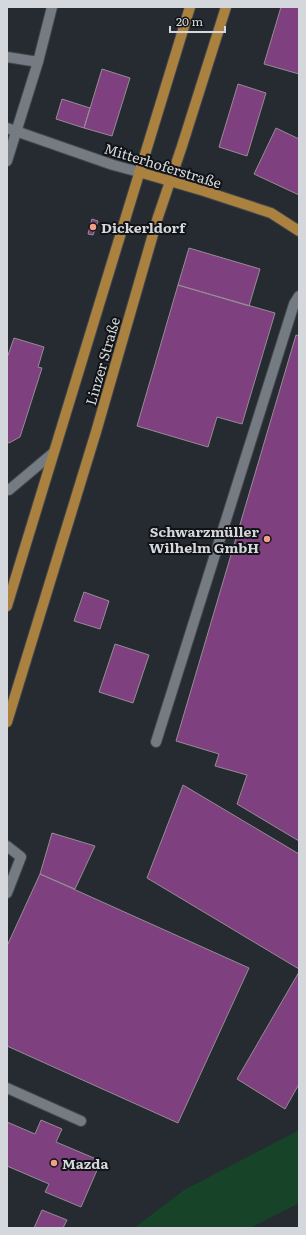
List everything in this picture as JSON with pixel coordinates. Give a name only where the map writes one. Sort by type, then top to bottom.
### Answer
[{"type":"main road","name":"Linzer Straße","points":[[7,606],[138,172],[190,7]]},
{"type":"main road","name":"Linzer Straße","points":[[7,722],[96,432],[158,218],[226,7]]},
{"type":"main road","name":"Mitterhoferstraße","points":[[138,172],[271,213],[299,231]]},
{"type":"street","points":[[7,161],[12,130],[38,62],[52,7]]},
{"type":"street","points":[[7,57],[38,62]]},
{"type":"street","name":"Mitterhoferstraße","points":[[12,130],[113,165],[138,172]]},
{"type":"street","points":[[156,742],[294,304],[299,296]]},
{"type":"street","points":[[7,490],[9,490],[53,453]]},
{"type":"street","points":[[7,846],[21,857],[7,893]]},
{"type":"street","points":[[7,1088],[81,1121]]},
{"type":"green space","points":[[299,1130],[299,1203],[250,1228],[134,1228],[184,1190]]},
{"type":"building","points":[[281,7],[299,7],[299,74],[264,64]]},
{"type":"building","points":[[102,69],[130,78],[112,136],[84,128]]},
{"type":"building","points":[[238,84],[266,93],[247,156],[219,147]]},
{"type":"building","points":[[62,99],[90,108],[84,128],[56,119]]},
{"type":"building","points":[[276,128],[299,139],[299,195],[254,174]]},
{"type":"building","name":"Dickerldorf","points":[[92,219],[98,221],[93,235],[88,234]]},
{"type":"building","points":[[189,248],[260,269],[249,306],[178,285]]},
{"type":"building","points":[[178,285],[275,313],[242,424],[217,417],[208,447],[137,426]]},
{"type":"building","name":"Schwarzmüller Wilhelm GmbH","points":[[296,335],[299,336],[299,841],[237,804],[247,775],[215,766],[219,754],[176,741]]},
{"type":"building","points":[[14,338],[44,347],[38,367],[42,368],[20,437],[9,443],[7,442],[7,358]]},
{"type":"building","points":[[84,592],[109,601],[100,629],[74,621]]},
{"type":"building","points":[[115,644],[149,655],[133,703],[99,692]]},
{"type":"building","points":[[183,785],[299,854],[299,969],[147,878]]},
{"type":"building","points":[[52,833],[95,846],[75,889],[40,874]]},
{"type":"building","points":[[40,874],[249,968],[178,1123],[7,1046],[7,946]]},
{"type":"building","points":[[299,972],[299,1084],[285,1109],[237,1079]]},
{"type":"building","name":"Mazda","points":[[41,1120],[62,1129],[56,1142],[101,1161],[81,1207],[45,1192],[49,1184],[7,1166],[7,1122],[35,1134]]},
{"type":"building","points":[[42,1210],[67,1220],[63,1228],[34,1228]]},
{"type":"place","name":"Dickerldorf","points":[[93,227]]},
{"type":"place","name":"Schwarzmüller Wilhelm GmbH","points":[[267,539]]},
{"type":"place","name":"Mazda","points":[[54,1163]]}]
